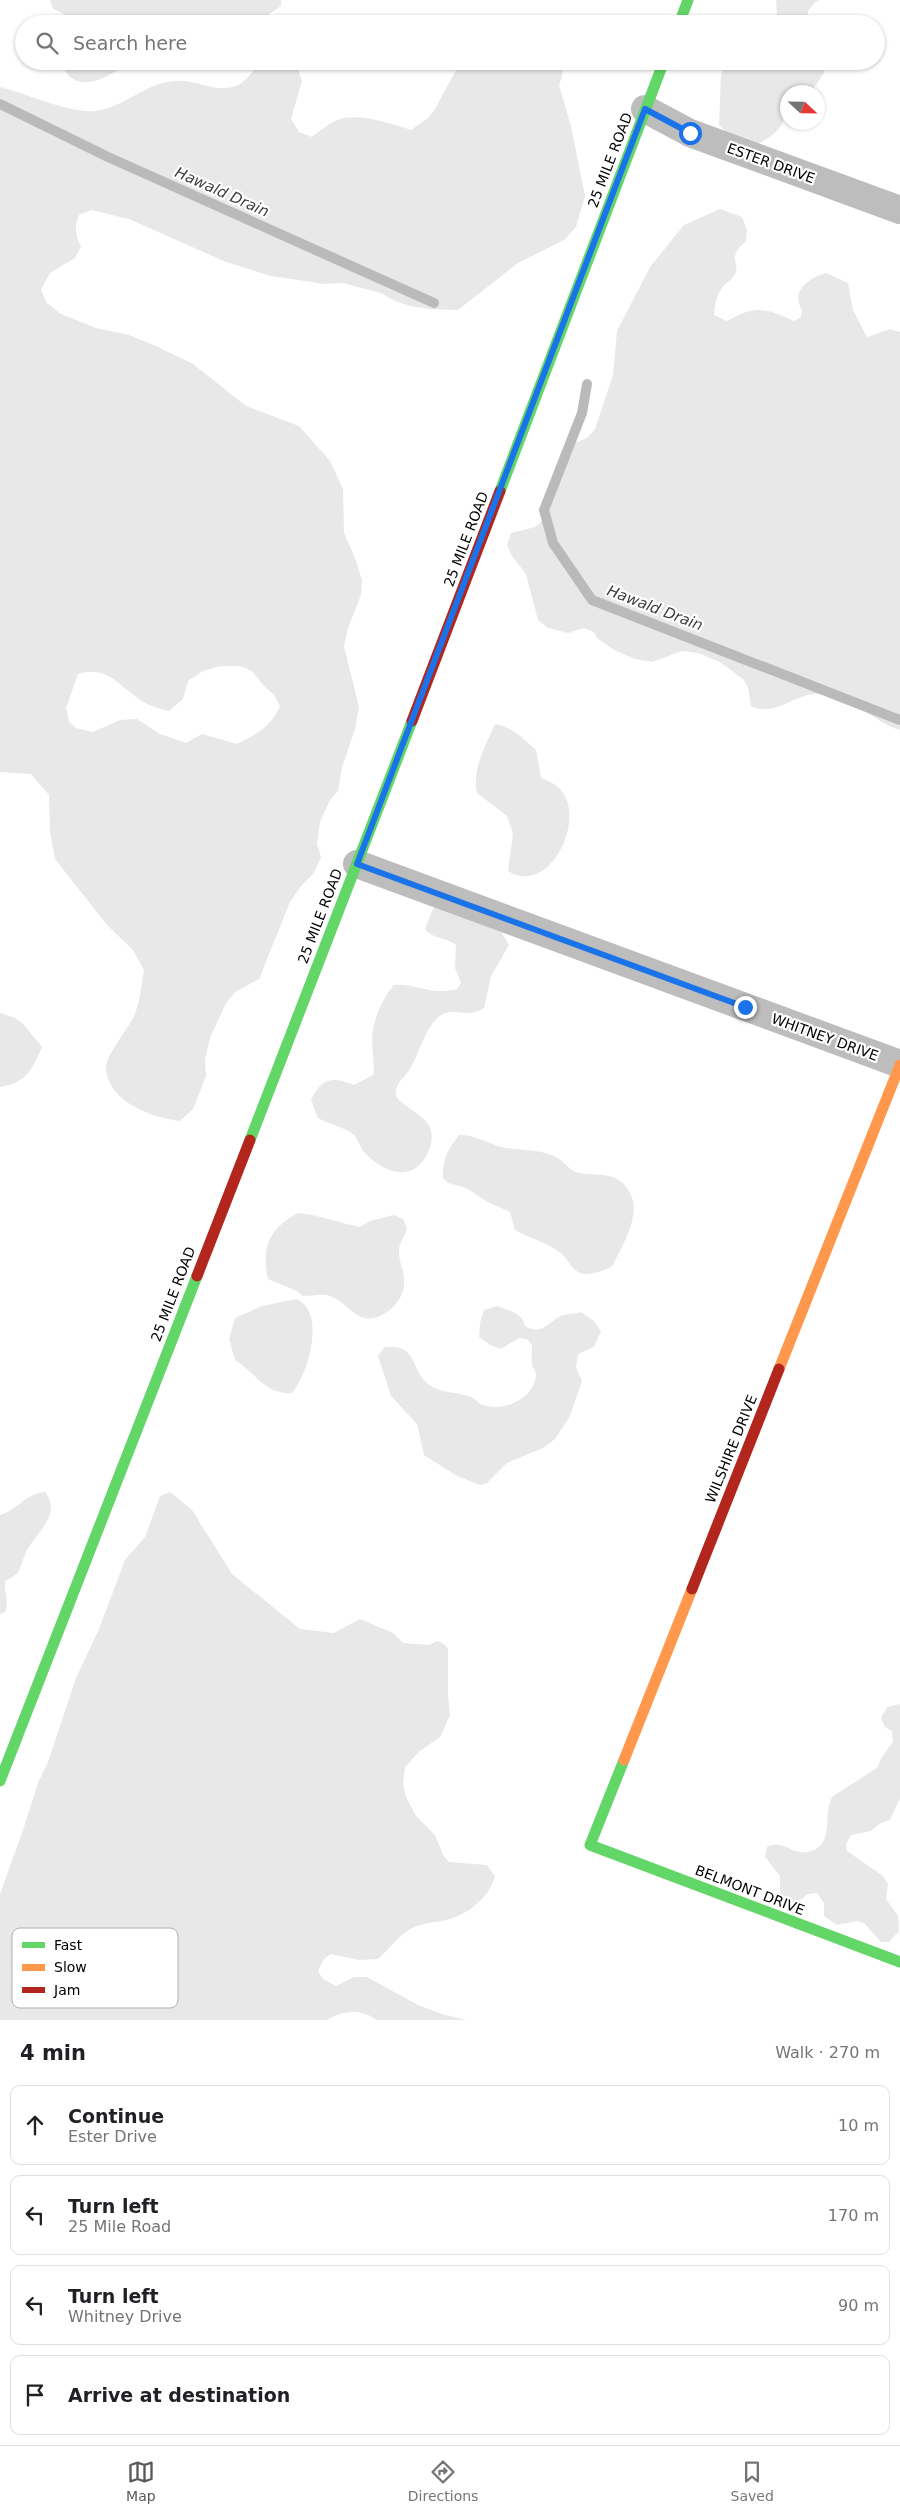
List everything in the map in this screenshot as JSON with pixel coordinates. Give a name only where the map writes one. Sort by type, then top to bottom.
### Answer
[{"type":"street","points":[[682,15],[688,0]]},
{"type":"street","name":"25 MILE ROAD","points":[[0,1781],[357,864],[660,70]]},
{"type":"street","name":"ESTER DRIVE","points":[[645,109],[690,133],[900,210]]},
{"type":"street","name":"WHITNEY DRIVE","points":[[357,864],[900,1065]]},
{"type":"street","name":"WILSHIRE DRIVE","points":[[590,1845],[900,1065]]},
{"type":"street","name":"BELMONT DRIVE","points":[[590,1845],[900,1962]]},
{"type":"shaded area","points":[[50,0],[281,0],[281,6],[268,15],[64,15],[53,9]]},
{"type":"shaded area","points":[[776,0],[820,0],[815,2],[808,11],[808,15],[777,15]]},
{"type":"shaded area","points":[[64,70],[118,70],[96,81],[80,82],[70,77]]},
{"type":"shaded area","points":[[254,70],[299,70],[302,81],[291,119],[299,132],[312,137],[331,123],[355,117],[411,130],[428,118],[435,109],[456,70],[562,70],[559,85],[571,126],[585,196],[576,227],[564,240],[518,263],[458,310],[410,306],[395,301],[381,293],[343,283],[324,284],[271,276],[226,262],[129,219],[91,210],[79,215],[77,219],[77,239],[81,247],[75,258],[50,273],[41,290],[47,303],[61,314],[96,328],[129,335],[158,347],[193,364],[246,406],[299,426],[330,461],[343,489],[344,533],[362,580],[361,595],[348,628],[344,646],[359,707],[355,729],[342,767],[338,791],[330,800],[320,822],[317,844],[321,857],[314,873],[301,886],[290,902],[259,979],[235,992],[226,1003],[210,1038],[205,1059],[206,1076],[193,1109],[180,1121],[157,1116],[134,1106],[115,1091],[109,1081],[106,1069],[107,1063],[135,1013],[144,970],[133,950],[107,925],[55,859],[50,832],[49,795],[31,774],[0,772],[0,87],[63,107],[97,111],[109,108],[163,83],[183,81],[215,88],[230,88],[242,83]],"holes":[[[221,666],[240,666],[252,671],[274,695],[280,706],[273,719],[263,729],[237,744],[202,734],[186,743],[160,734],[137,719],[120,720],[93,732],[76,728],[69,722],[66,708],[78,674],[89,672],[107,676],[115,680],[138,699],[169,711],[183,699],[188,681],[203,671]]]},
{"type":"shaded area","points":[[723,70],[824,70],[824,73],[816,85],[780,85],[780,127],[773,135],[757,144],[729,135],[719,125],[721,74]]},
{"type":"shaded area","points":[[720,209],[742,217],[747,230],[746,241],[736,253],[736,272],[718,294],[714,315],[727,321],[746,312],[760,310],[775,313],[794,321],[801,317],[802,310],[798,297],[803,286],[813,278],[826,273],[848,283],[853,310],[867,337],[890,329],[900,332],[900,730],[878,720],[848,701],[826,694],[813,694],[774,708],[759,709],[751,706],[748,687],[743,679],[720,662],[698,653],[682,651],[652,662],[635,659],[614,650],[597,638],[594,632],[584,628],[568,633],[548,628],[538,620],[526,574],[512,556],[507,545],[511,533],[535,527],[547,517],[553,498],[552,491],[557,464],[568,446],[587,438],[595,429],[613,375],[617,331],[650,267],[684,225]]},
{"type":"shaded area","points":[[495,724],[512,730],[536,750],[541,778],[558,787],[567,800],[569,816],[567,833],[560,850],[550,864],[538,873],[523,876],[508,871],[513,834],[507,816],[477,793],[476,775],[478,767]]},
{"type":"shaded area","points":[[435,904],[500,930],[509,945],[491,976],[484,1008],[469,1013],[446,1013],[439,1017],[428,1030],[412,1065],[398,1085],[396,1091],[397,1098],[428,1124],[432,1140],[423,1161],[416,1168],[399,1172],[381,1166],[373,1160],[363,1151],[355,1136],[349,1132],[318,1118],[311,1100],[323,1083],[339,1080],[354,1085],[373,1075],[372,1033],[382,1004],[394,985],[447,991],[457,989],[461,983],[455,968],[456,945],[431,935],[425,929]]},
{"type":"shaded area","points":[[0,1013],[15,1018],[23,1024],[42,1047],[31,1069],[22,1079],[0,1087]]},
{"type":"shaded area","points":[[459,1135],[472,1136],[506,1148],[546,1153],[558,1158],[577,1172],[608,1176],[620,1181],[630,1193],[634,1211],[629,1230],[613,1265],[597,1272],[580,1273],[556,1249],[515,1230],[510,1212],[486,1201],[466,1188],[448,1183],[443,1178],[445,1160]]},
{"type":"shaded area","points":[[298,1213],[314,1215],[360,1227],[370,1221],[394,1215],[404,1220],[407,1229],[399,1250],[404,1284],[402,1294],[394,1306],[377,1317],[361,1317],[335,1298],[326,1295],[303,1296],[297,1291],[268,1279],[266,1258],[270,1240],[280,1225]]},
{"type":"shaded area","points":[[296,1299],[305,1306],[311,1316],[313,1329],[312,1344],[304,1372],[298,1384],[292,1393],[283,1393],[268,1387],[235,1360],[229,1339],[235,1318],[262,1306]]},
{"type":"shaded area","points":[[497,1306],[518,1315],[525,1326],[534,1330],[546,1326],[559,1317],[581,1312],[594,1321],[601,1331],[594,1347],[578,1354],[576,1367],[582,1381],[570,1416],[555,1439],[543,1448],[507,1463],[487,1483],[480,1485],[457,1476],[424,1455],[417,1424],[391,1396],[378,1356],[385,1347],[403,1349],[412,1359],[422,1378],[433,1387],[471,1397],[481,1404],[491,1407],[500,1407],[517,1402],[530,1391],[534,1383],[536,1372],[532,1364],[532,1345],[527,1339],[519,1338],[501,1349],[490,1345],[479,1337],[480,1323],[484,1310]]},
{"type":"shaded area","points":[[45,1492],[50,1500],[49,1516],[46,1524],[26,1552],[17,1574],[5,1581],[6,1608],[5,1612],[0,1614],[0,1515],[12,1510],[26,1499]]},
{"type":"shaded area","points":[[170,1492],[192,1510],[232,1574],[300,1629],[334,1633],[360,1619],[393,1633],[403,1643],[429,1645],[437,1641],[444,1644],[448,1649],[450,1715],[440,1737],[420,1751],[405,1767],[403,1784],[406,1797],[416,1816],[435,1835],[443,1855],[449,1862],[487,1865],[495,1876],[484,1897],[465,1913],[450,1919],[412,1928],[398,1938],[378,1959],[359,1960],[331,1954],[324,1959],[318,1971],[323,1979],[336,1986],[354,1977],[367,1977],[418,2005],[466,2020],[377,2020],[365,2014],[352,2012],[340,2014],[327,2020],[0,2020],[0,1894],[76,1678],[99,1629],[125,1560],[145,1537],[160,1496]]},
{"type":"shaded area","points":[[900,1704],[900,1798],[890,1820],[879,1824],[871,1831],[851,1835],[846,1844],[847,1851],[883,1876],[888,1884],[886,1899],[898,1916],[899,1931],[889,1942],[881,1942],[864,1923],[857,1921],[837,1925],[824,1916],[824,1903],[817,1893],[808,1894],[798,1902],[789,1901],[780,1896],[780,1876],[765,1857],[767,1847],[773,1845],[802,1852],[817,1849],[825,1836],[828,1811],[833,1796],[877,1768],[882,1757],[893,1742],[892,1731],[885,1727],[881,1718],[887,1707]]},
{"type":"waterway","name":"Hawald Drain","points":[[0,104],[108,157],[434,303]]},
{"type":"waterway","name":"Hawald Drain","points":[[587,384],[582,413],[544,510],[553,543],[592,600],[900,720]]},
{"type":"traffic: fast","points":[[682,15],[688,0]]},
{"type":"traffic: fast","points":[[500,491],[661,70]]},
{"type":"traffic: fast","points":[[250,1140],[412,721]]},
{"type":"traffic: fast","points":[[0,1781],[197,1276]]},
{"type":"traffic: fast","points":[[624,1760],[590,1845],[900,1962]]},
{"type":"traffic: slow","points":[[779,1369],[900,1065]]},
{"type":"traffic: slow","points":[[624,1760],[692,1589]]},
{"type":"traffic: jam","points":[[412,721],[500,491]]},
{"type":"traffic: jam","points":[[197,1276],[250,1140]]},
{"type":"traffic: jam","points":[[692,1589],[779,1369]]},
{"type":"route","points":[[690,133],[645,109],[357,864],[745,1007]]}]
